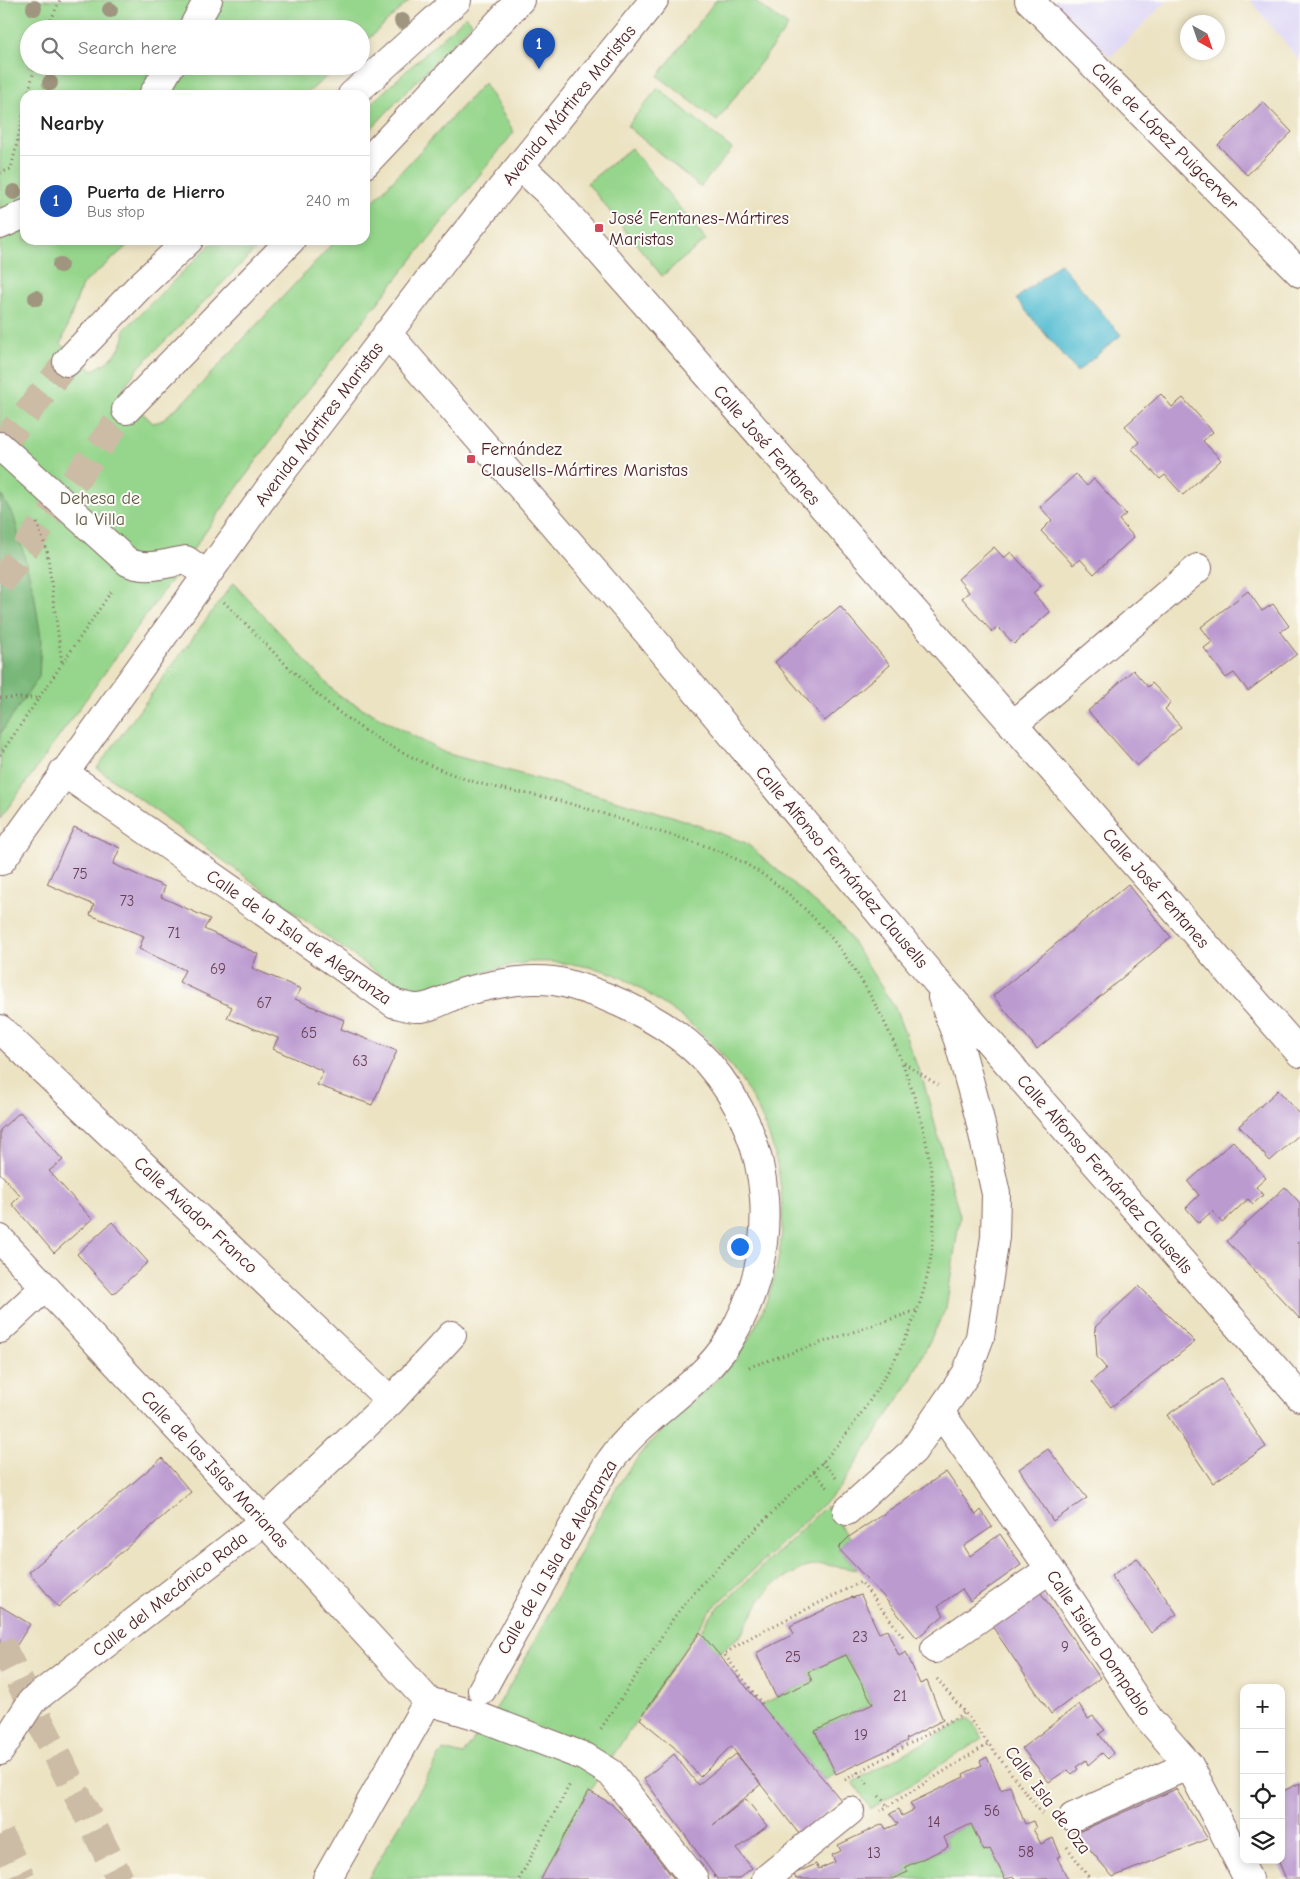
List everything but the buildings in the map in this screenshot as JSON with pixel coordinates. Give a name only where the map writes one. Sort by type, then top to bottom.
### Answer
[{"type":"street","points":[[197,20],[208,0]]},
{"type":"street","points":[[358,90],[457,0]]},
{"type":"street","points":[[370,159],[520,0]]},
{"type":"street","name":"Avenida Mártires Maristas","points":[[1,861],[206,574],[387,333],[450,252],[654,0]]},
{"type":"street","name":"Calle de López Puigcerver","points":[[1029,0],[1300,273]]},
{"type":"street","points":[[157,90],[165,75]]},
{"type":"street","name":"Calle José Fentanes","points":[[520,166],[549,193],[1300,1052]]},
{"type":"street","points":[[0,225],[20,216]]},
{"type":"street","points":[[67,362],[138,288],[184,245]]},
{"type":"street","points":[[126,410],[286,245]]},
{"type":"street","name":"Calle Alfonso Fernández Clausells","points":[[387,333],[647,632],[936,981],[1300,1397]]},
{"type":"street","points":[[0,446],[134,566],[150,566],[186,560],[206,574]]},
{"type":"street","points":[[1013,725],[1198,568]]},
{"type":"street","name":"Calle de la Isla de Alegranza","points":[[63,772],[395,1004],[419,1008],[465,991],[522,980],[564,983],[599,993],[640,1012],[676,1036],[705,1060],[729,1090],[748,1124],[760,1161],[764,1205],[764,1239],[756,1275],[745,1308],[728,1342],[706,1369],[643,1425],[611,1460],[482,1690]]},
{"type":"street","points":[[847,1511],[913,1451],[966,1374],[980,1337],[995,1238],[996,1194],[975,1101],[958,1040],[936,981]]},
{"type":"street","name":"Calle Aviador Franco","points":[[0,1029],[391,1400]]},
{"type":"street","name":"Calle de las Islas Marianas","points":[[0,1240],[264,1521],[428,1701]]},
{"type":"street","points":[[0,1328],[45,1288]]},
{"type":"street","name":"Calle del Mecánico Rada","points":[[0,1751],[32,1701],[264,1521],[391,1400],[452,1335]]},
{"type":"street","name":"Calle Isidro Dompablo","points":[[940,1412],[1050,1569],[1149,1719],[1189,1765],[1248,1879]]},
{"type":"street","points":[[935,1649],[1050,1569]]},
{"type":"street","points":[[327,1879],[428,1701],[475,1715],[585,1757],[611,1773],[694,1879]]},
{"type":"street","points":[[1060,1819],[1189,1765]]},
{"type":"street","points":[[766,1879],[850,1811]]},
{"type":"path","points":[[51,20],[60,0]]},
{"type":"path","points":[[29,90],[33,75]]},
{"type":"path","points":[[0,172],[11,169],[20,130]]},
{"type":"path","points":[[33,513],[47,550],[62,664]]},
{"type":"path","points":[[0,755],[115,586]]},
{"type":"path","points":[[222,600],[331,706],[371,735],[420,760],[475,782],[558,800],[727,854],[783,889],[808,913],[856,972],[878,1010],[903,1063],[925,1133],[933,1178],[936,1221],[932,1258],[919,1310],[877,1390],[847,1432],[814,1471],[728,1554],[682,1606],[593,1740],[519,1879]]},
{"type":"path","points":[[0,698],[39,698]]},
{"type":"path","points":[[706,1369],[721,1376],[919,1310]]},
{"type":"path","points":[[762,1704],[724,1654],[753,1636],[861,1582]]},
{"type":"path","points":[[842,1782],[964,1713]]},
{"type":"path","name":"Calle Isla de Oza","points":[[983,1738],[1060,1819]]},
{"type":"path","points":[[878,1812],[988,1744]]},
{"type":"path","name":"Calle Isla de Oza","points":[[1063,1843],[1090,1879]]},
{"type":"shaded area","points":[[1053,0],[1168,0],[1110,57]]},
{"type":"shaded area","points":[[1250,0],[1300,0],[1300,61]]},
{"type":"green space","name":"Dehesa de la Villa","points":[[0,0],[410,0],[370,38],[370,20],[20,20],[20,75],[328,75],[311,90],[20,90],[20,245],[128,245],[82,285],[61,344],[92,370],[110,360],[122,343],[124,330],[210,245],[260,245],[140,366],[125,385],[122,394],[153,423],[161,421],[188,398],[331,245],[370,245],[370,205],[484,83],[514,132],[300,400],[0,819]]},
{"type":"green space","points":[[716,0],[753,0],[788,26],[717,121],[658,76]]},
{"type":"green space","points":[[466,16],[472,23],[370,130],[370,104]]},
{"type":"green space","points":[[658,88],[732,149],[700,187],[627,126]]},
{"type":"green space","points":[[631,148],[706,240],[662,276],[587,183]]},
{"type":"green space","points":[[0,493],[14,517],[34,593],[41,638],[39,677],[0,734]]},
{"type":"green space","points":[[233,583],[338,695],[445,753],[672,816],[746,843],[842,926],[895,1008],[924,1084],[960,1216],[946,1308],[909,1383],[840,1488],[710,1611],[589,1791],[541,1879],[368,1879],[443,1750],[463,1755],[496,1709],[531,1648],[588,1537],[626,1474],[658,1435],[727,1369],[748,1340],[769,1294],[780,1246],[782,1199],[774,1153],[758,1109],[733,1069],[700,1033],[660,1002],[615,974],[568,963],[537,962],[505,966],[442,986],[396,987],[97,768]]},
{"type":"green space","points":[[826,1506],[849,1537],[838,1548],[857,1570],[821,1564],[803,1568],[774,1584],[761,1599],[741,1635],[718,1654],[700,1632],[712,1614]]},
{"type":"green space","points":[[846,1655],[857,1677],[859,1676],[872,1704],[815,1731],[836,1774],[825,1780],[760,1705],[812,1681],[808,1672]]},
{"type":"green space","points":[[969,1718],[983,1738],[871,1809],[853,1782]]},
{"type":"green space","points":[[971,1824],[984,1851],[991,1849],[1005,1879],[892,1879],[908,1872],[905,1867],[948,1847],[944,1837]]},
{"type":"water","points":[[1060,263],[1121,335],[1077,372],[1016,299]]},
{"type":"tunnel","points":[[0,447],[67,362]]},
{"type":"tunnel","points":[[0,583],[126,410]]},
{"type":"tunnel","points":[[0,1643],[120,1879]]},
{"type":"tunnel","points":[[0,1835],[22,1879]]},
{"type":"place","name":"Puerta de Hierro","points":[[539,69]]},
{"type":"place","name":"José Fentanes-Mártires Maristas","points":[[599,228]]},
{"type":"place","name":"Fernández Clausells-Mártires Maristas","points":[[471,459]]}]
